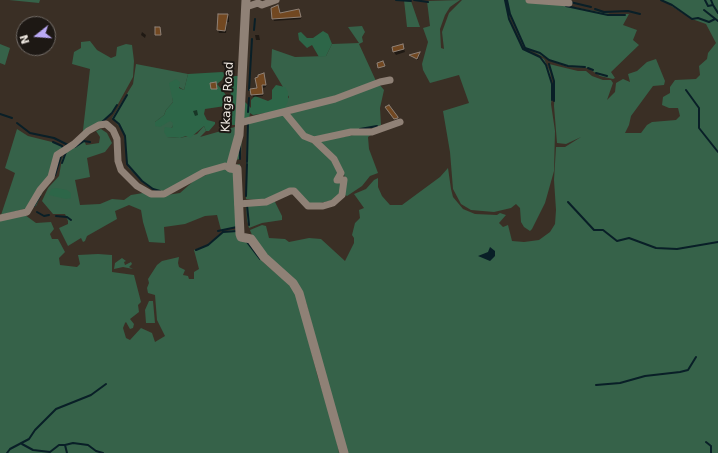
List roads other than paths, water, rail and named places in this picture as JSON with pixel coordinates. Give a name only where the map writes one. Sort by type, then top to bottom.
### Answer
[{"type":"street","points":[[246,3],[258,3],[262,5],[276,0]]},
{"type":"street","points":[[529,0],[569,3]]},
{"type":"street","name":"Kkaga Road","points":[[230,168],[239,135],[241,79],[244,39],[246,37],[246,3]]},
{"type":"street","points":[[240,123],[277,112],[285,113],[335,99],[380,82],[390,80]]},
{"type":"street","points":[[238,204],[266,202],[290,191],[294,191],[308,206],[312,207],[328,205],[342,195],[344,180],[337,180],[341,173],[334,159],[314,140],[304,136],[285,113]]},
{"type":"street","points":[[314,140],[351,132],[372,132],[400,122]]},
{"type":"street","points":[[0,218],[27,212],[40,190],[51,177],[57,154],[74,144],[88,131],[99,125],[106,124],[112,130],[117,139],[118,161],[121,170],[137,186],[151,194],[170,192],[204,172],[226,166],[230,168],[237,168],[241,237],[251,239],[264,257],[293,283],[300,293],[344,453]]},
{"type":"water","points":[[490,247],[495,251],[495,256],[490,261],[478,256],[488,252]]},
{"type":"waterway","points":[[396,0],[411,1]]},
{"type":"waterway","points":[[414,0],[428,2]]},
{"type":"waterway","points":[[505,0],[509,19],[523,49],[540,57],[546,65],[552,84],[552,100]]},
{"type":"waterway","points":[[507,0],[510,14],[525,48],[540,53],[549,60],[568,66],[585,67]]},
{"type":"waterway","points":[[661,0],[672,5],[692,19],[698,18],[709,22],[715,19]]},
{"type":"waterway","points":[[705,0],[708,6],[713,5],[718,13]]},
{"type":"waterway","points":[[711,0],[713,5]]},
{"type":"waterway","points":[[570,2],[591,7]]},
{"type":"waterway","points":[[566,6],[608,15],[625,15]]},
{"type":"waterway","points":[[595,9],[604,12],[628,11],[640,14]]},
{"type":"waterway","points":[[704,10],[718,21]]},
{"type":"waterway","points":[[254,30],[255,19]]},
{"type":"waterway","points":[[249,90],[252,39]]},
{"type":"waterway","points":[[549,64],[554,81],[554,101]]},
{"type":"waterway","points":[[588,68],[593,70]]},
{"type":"waterway","points":[[596,73],[607,76]]},
{"type":"waterway","points":[[686,90],[699,108],[699,128],[718,152]]},
{"type":"waterway","points":[[127,95],[113,119],[119,124],[125,136],[127,164],[142,181],[153,189],[160,191]]},
{"type":"waterway","points":[[248,112],[249,98]]},
{"type":"waterway","points":[[102,122],[112,113],[117,105]]},
{"type":"waterway","points":[[0,114],[12,118]]},
{"type":"waterway","points":[[247,162],[248,122]]},
{"type":"waterway","points":[[17,123],[30,133],[54,138],[68,145]]},
{"type":"waterway","points":[[360,129],[377,126]]},
{"type":"waterway","points":[[75,147],[84,141],[90,142]]},
{"type":"waterway","points":[[53,142],[62,146],[63,148]]},
{"type":"waterway","points":[[240,146],[240,159]]},
{"type":"waterway","points":[[62,163],[66,152]]},
{"type":"waterway","points":[[55,175],[61,156]]},
{"type":"waterway","points":[[246,196],[247,164]]},
{"type":"waterway","points":[[34,206],[40,196]]},
{"type":"waterway","points":[[568,202],[594,230],[603,230],[617,241],[629,238],[656,248],[677,249],[718,242]]},
{"type":"waterway","points":[[247,205],[249,225]]},
{"type":"waterway","points":[[37,212],[44,216],[49,215]]},
{"type":"waterway","points":[[56,216],[67,217],[71,220]]},
{"type":"waterway","points":[[218,231],[237,227]]},
{"type":"waterway","points":[[196,250],[208,245],[223,232],[237,231]]},
{"type":"waterway","points":[[247,242],[260,259]]},
{"type":"waterway","points":[[596,385],[620,383],[645,376],[688,370],[696,357]]},
{"type":"waterway","points":[[7,453],[10,449],[29,439],[35,430],[56,409],[91,395],[106,384]]},
{"type":"waterway","points":[[706,442],[711,446],[711,453]]},
{"type":"waterway","points":[[65,445],[73,443],[88,445],[96,451],[103,453]]},
{"type":"waterway","points":[[22,444],[33,450],[50,452],[59,445],[65,445],[67,453]]}]
